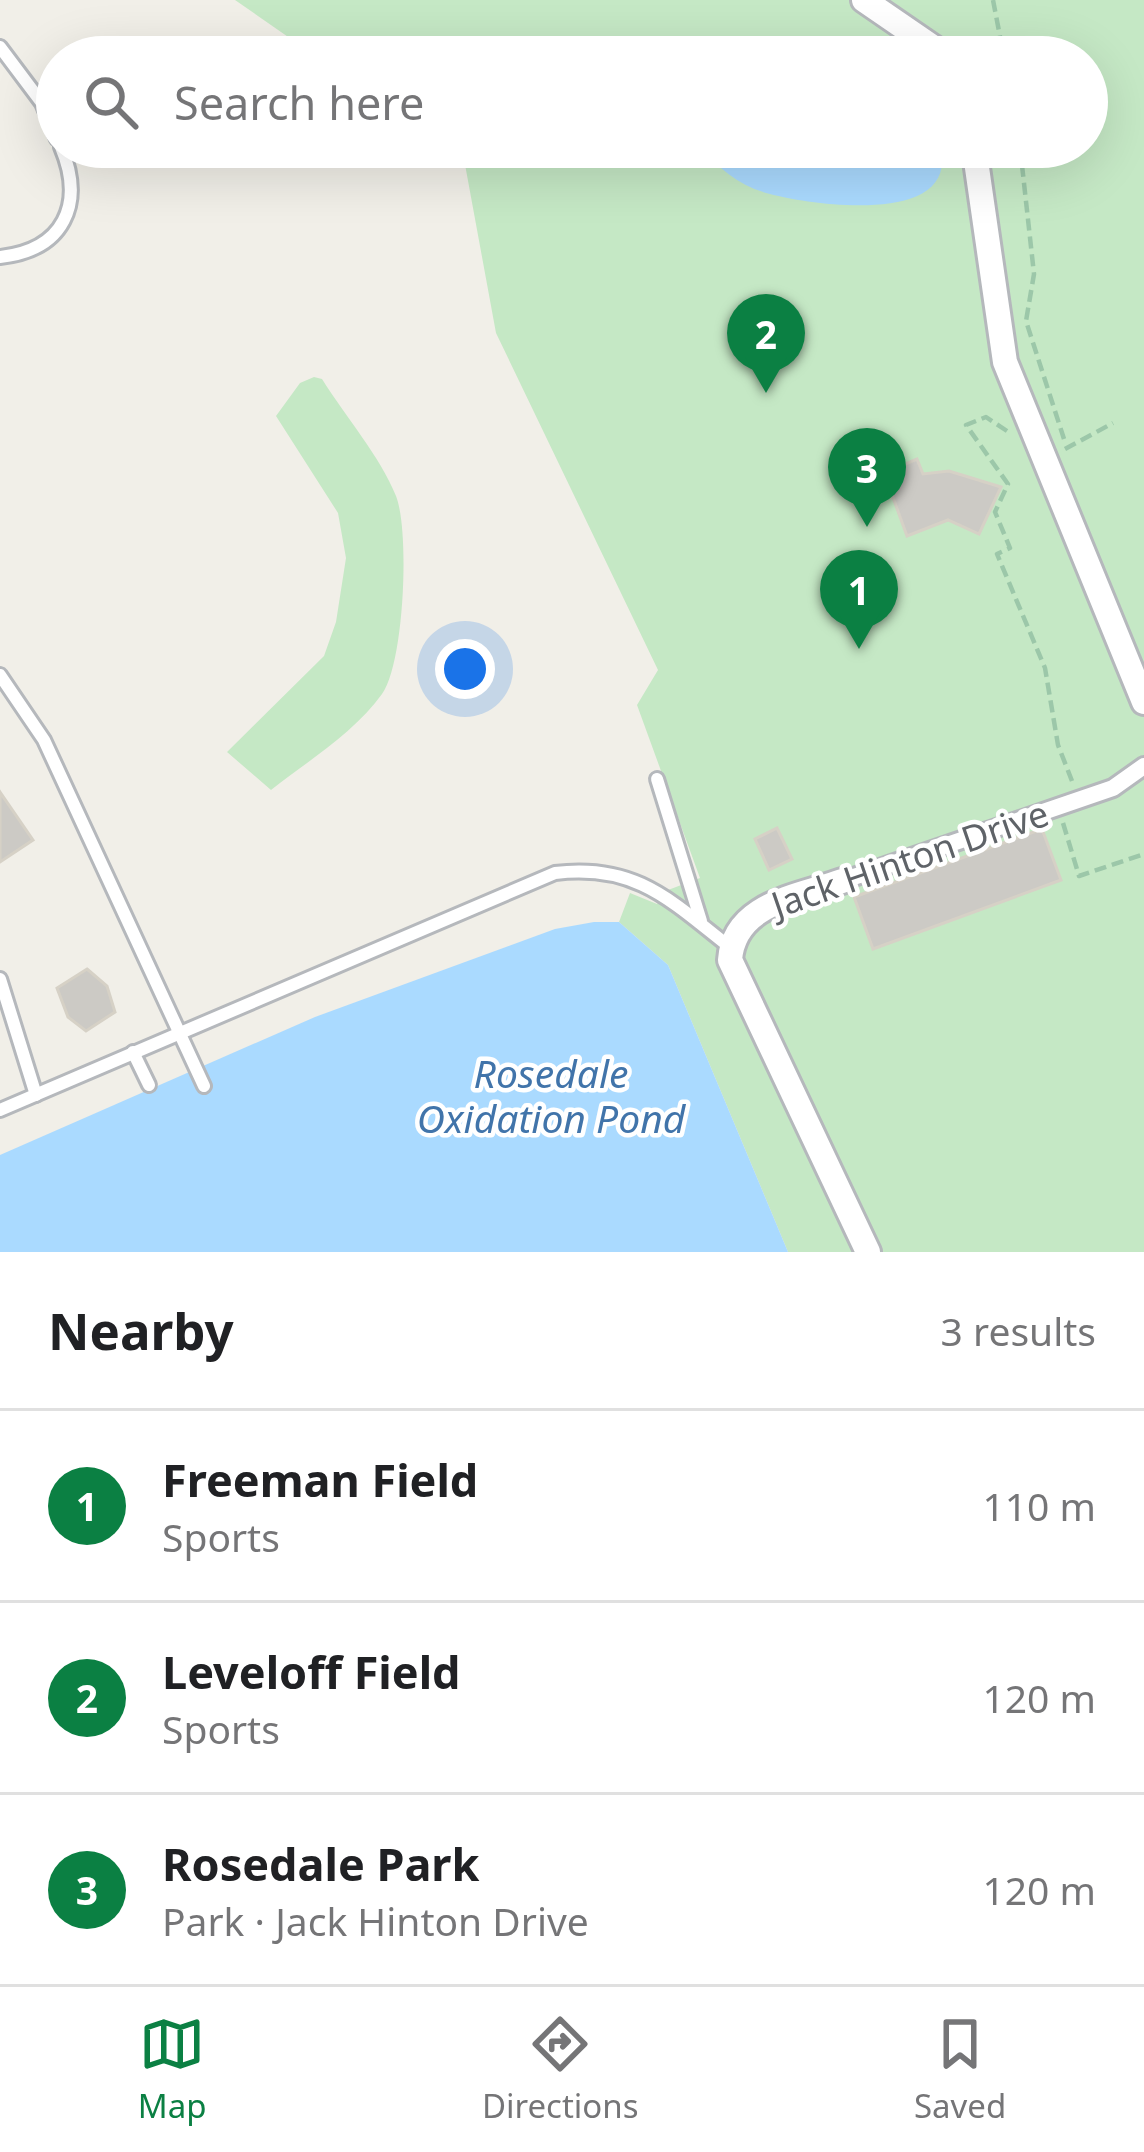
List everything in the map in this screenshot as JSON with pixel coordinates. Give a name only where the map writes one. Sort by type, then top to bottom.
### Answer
[{"type":"street","points":[[864,0],[916,36]]},
{"type":"street","points":[[977,168],[998,338],[1043,460],[1144,702]]},
{"type":"street","name":"Jack Hinton Drive","points":[[868,1252],[738,985],[731,948],[752,916],[1113,788],[1144,766]]},
{"type":"lane","points":[[0,47],[36,95]]},
{"type":"lane","points":[[0,257],[43,247],[66,225],[74,199],[66,168]]},
{"type":"lane","points":[[0,675],[44,740],[204,1086]]},
{"type":"lane","points":[[657,779],[703,926]]},
{"type":"lane","points":[[0,1110],[555,873],[586,869],[628,876],[731,948]]},
{"type":"lane","points":[[0,979],[36,1095]]},
{"type":"lane","points":[[133,1052],[149,1085]]},
{"type":"path","points":[[993,0],[1000,36]]},
{"type":"path","points":[[1022,168],[1034,274],[1026,321],[1067,448]]},
{"type":"path","points":[[1011,434],[986,417],[965,425],[1008,484],[995,512],[1010,548],[997,554],[1048,681],[1058,745],[1073,783],[1056,790]]},
{"type":"path","points":[[1043,460],[1113,423]]},
{"type":"path","points":[[1062,817],[1079,876],[1144,854]]},
{"type":"green space","points":[[235,0],[1144,0],[1144,1252],[788,1252],[668,965],[619,922],[630,893],[657,904],[668,890],[700,878],[637,705],[658,670],[496,333],[466,168],[1108,168],[1108,36],[287,36]]},
{"type":"green space","points":[[322,379],[362,436],[396,496],[403,538],[400,628],[389,678],[371,708],[271,790],[227,752],[324,656],[336,622],[346,558],[338,513],[276,416],[300,383]]},
{"type":"water","points":[[940,168],[940,172],[928,190],[906,200],[847,205],[770,194],[722,169]]},
{"type":"water","name":"Rosedale Oxidation Pond","points":[[619,922],[668,965],[788,1252],[0,1252],[0,1155],[315,1017],[555,929]]},
{"type":"building","points":[[917,459],[923,474],[949,471],[1001,487],[979,534],[948,520],[907,536],[884,473]]},
{"type":"building","points":[[0,792],[33,840],[0,862]]},
{"type":"building","points":[[777,828],[792,859],[769,870],[755,839]]},
{"type":"building","points":[[1042,829],[1061,880],[873,949],[854,897]]},
{"type":"building","points":[[87,969],[107,986],[115,1012],[86,1031],[68,1017],[57,988]]},
{"type":"place","name":"Leveloff Field","points":[[766,393]]},
{"type":"place","name":"Rosedale Park","points":[[867,527]]},
{"type":"place","name":"Freeman Field","points":[[859,649]]}]
